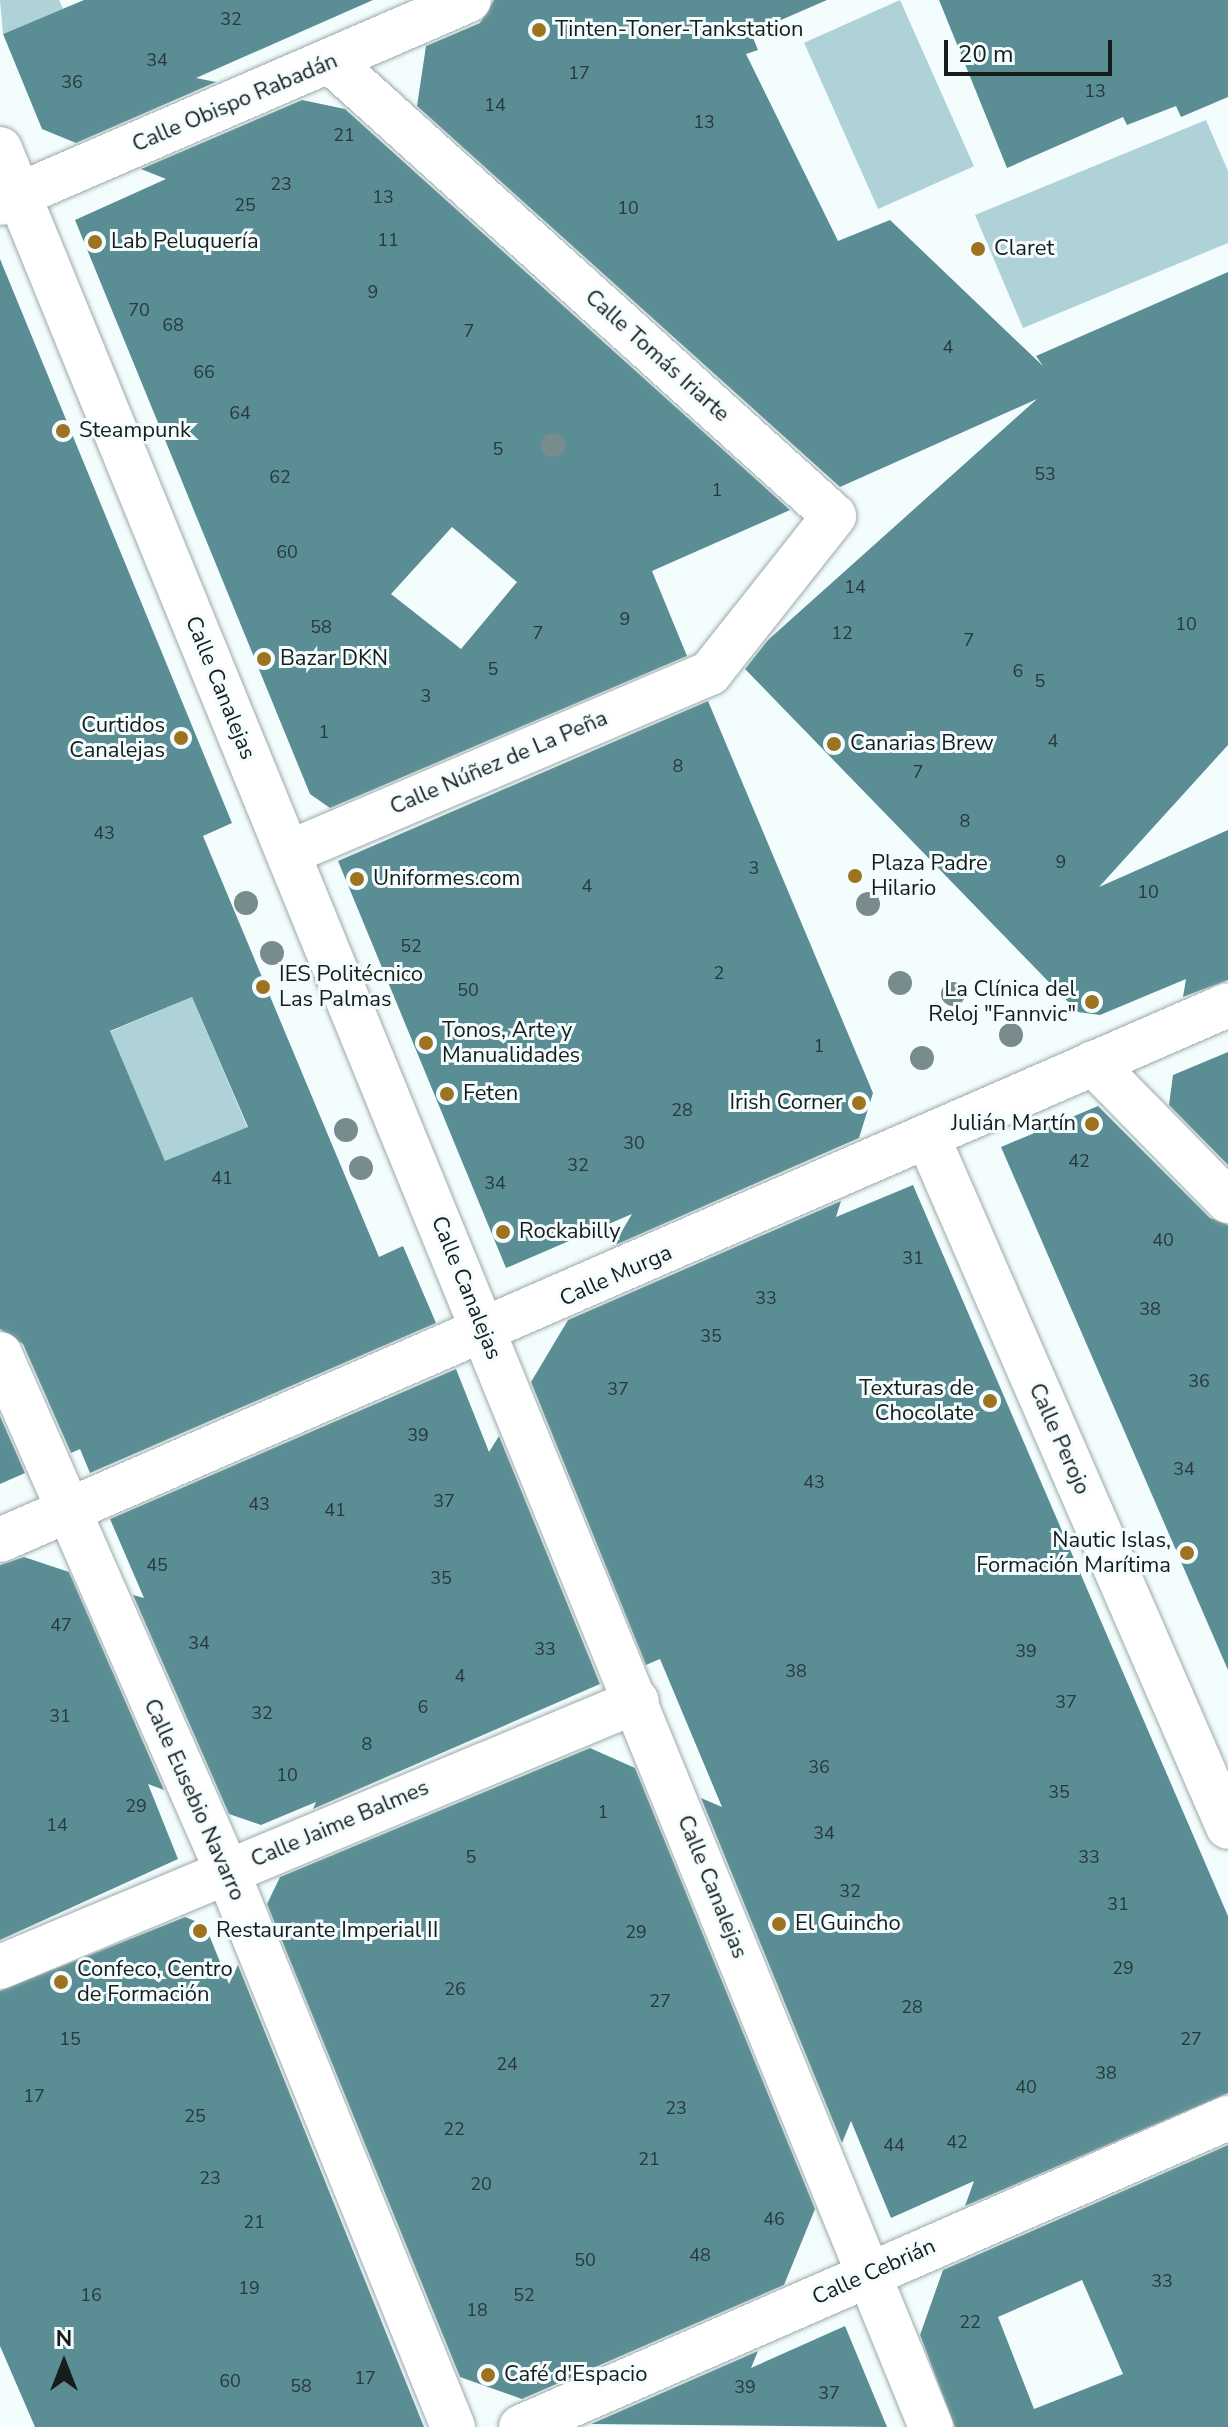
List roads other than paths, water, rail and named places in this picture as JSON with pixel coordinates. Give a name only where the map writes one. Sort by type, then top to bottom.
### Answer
[{"type":"street","name":"Calle Obispo Rabadán","points":[[10,199],[469,0]]},
{"type":"street","name":"Calle Tomás Iriarte","points":[[331,62],[834,516],[710,673]]},
{"type":"street","name":"Calle Canalejas","points":[[0,149],[10,199],[288,853],[931,2427]]},
{"type":"street","name":"Calle Núñez de La Peña","points":[[288,853],[710,673]]},
{"type":"street","name":"Calle Murga","points":[[0,1540],[484,1335],[1228,1005]]},
{"type":"street","points":[[1093,1063],[1228,1201]]},
{"type":"street","name":"Calle Perojo","points":[[929,1140],[1228,1827]]},
{"type":"street","name":"Calle Eusebio Navarro","points":[[0,1354],[67,1514],[227,1871],[453,2427]]},
{"type":"street","name":"Calle Jaime Balmes","points":[[0,1967],[637,1701]]},
{"type":"street","name":"Calle Cebrián","points":[[521,2427],[1228,2118]]},
{"type":"place","name":"Tinten-Toner-Tankstation","points":[[539,30]]},
{"type":"place","name":"Lab Peluquería","points":[[95,242]]},
{"type":"place","name":"Claret","points":[[978,249]]},
{"type":"place","name":"Steampunk","points":[[63,431]]},
{"type":"place","name":"Bazar DKN","points":[[264,659]]},
{"type":"place","name":"Curtidos Canalejas","points":[[181,738]]},
{"type":"place","name":"Canarias Brew","points":[[834,744]]},
{"type":"place","name":"Plaza Padre Hilario","points":[[855,876]]},
{"type":"place","name":"Uniformes.com","points":[[357,879]]},
{"type":"place","name":"IES Politécnico Las Palmas","points":[[263,987]]},
{"type":"place","name":"La Clínica del Reloj \"Fannvic\"","points":[[1092,1002]]},
{"type":"place","name":"Tonos, Arte y Manualidades","points":[[426,1043]]},
{"type":"place","name":"Feten","points":[[447,1094]]},
{"type":"place","name":"Irish Corner","points":[[859,1103]]},
{"type":"place","name":"Julián Martín","points":[[1092,1124]]},
{"type":"place","name":"Rockabilly","points":[[503,1232]]},
{"type":"place","name":"Texturas de Chocolate","points":[[990,1401]]},
{"type":"place","name":"Nautic Islas, Formación Marítima","points":[[1187,1553]]},
{"type":"place","name":"El Guincho","points":[[779,1924]]},
{"type":"place","name":"Restaurante Imperial II","points":[[200,1931]]},
{"type":"place","name":"Confeco, Centro de Formación","points":[[61,1982]]},
{"type":"place","name":"Café d'Espacio","points":[[488,2375]]}]
